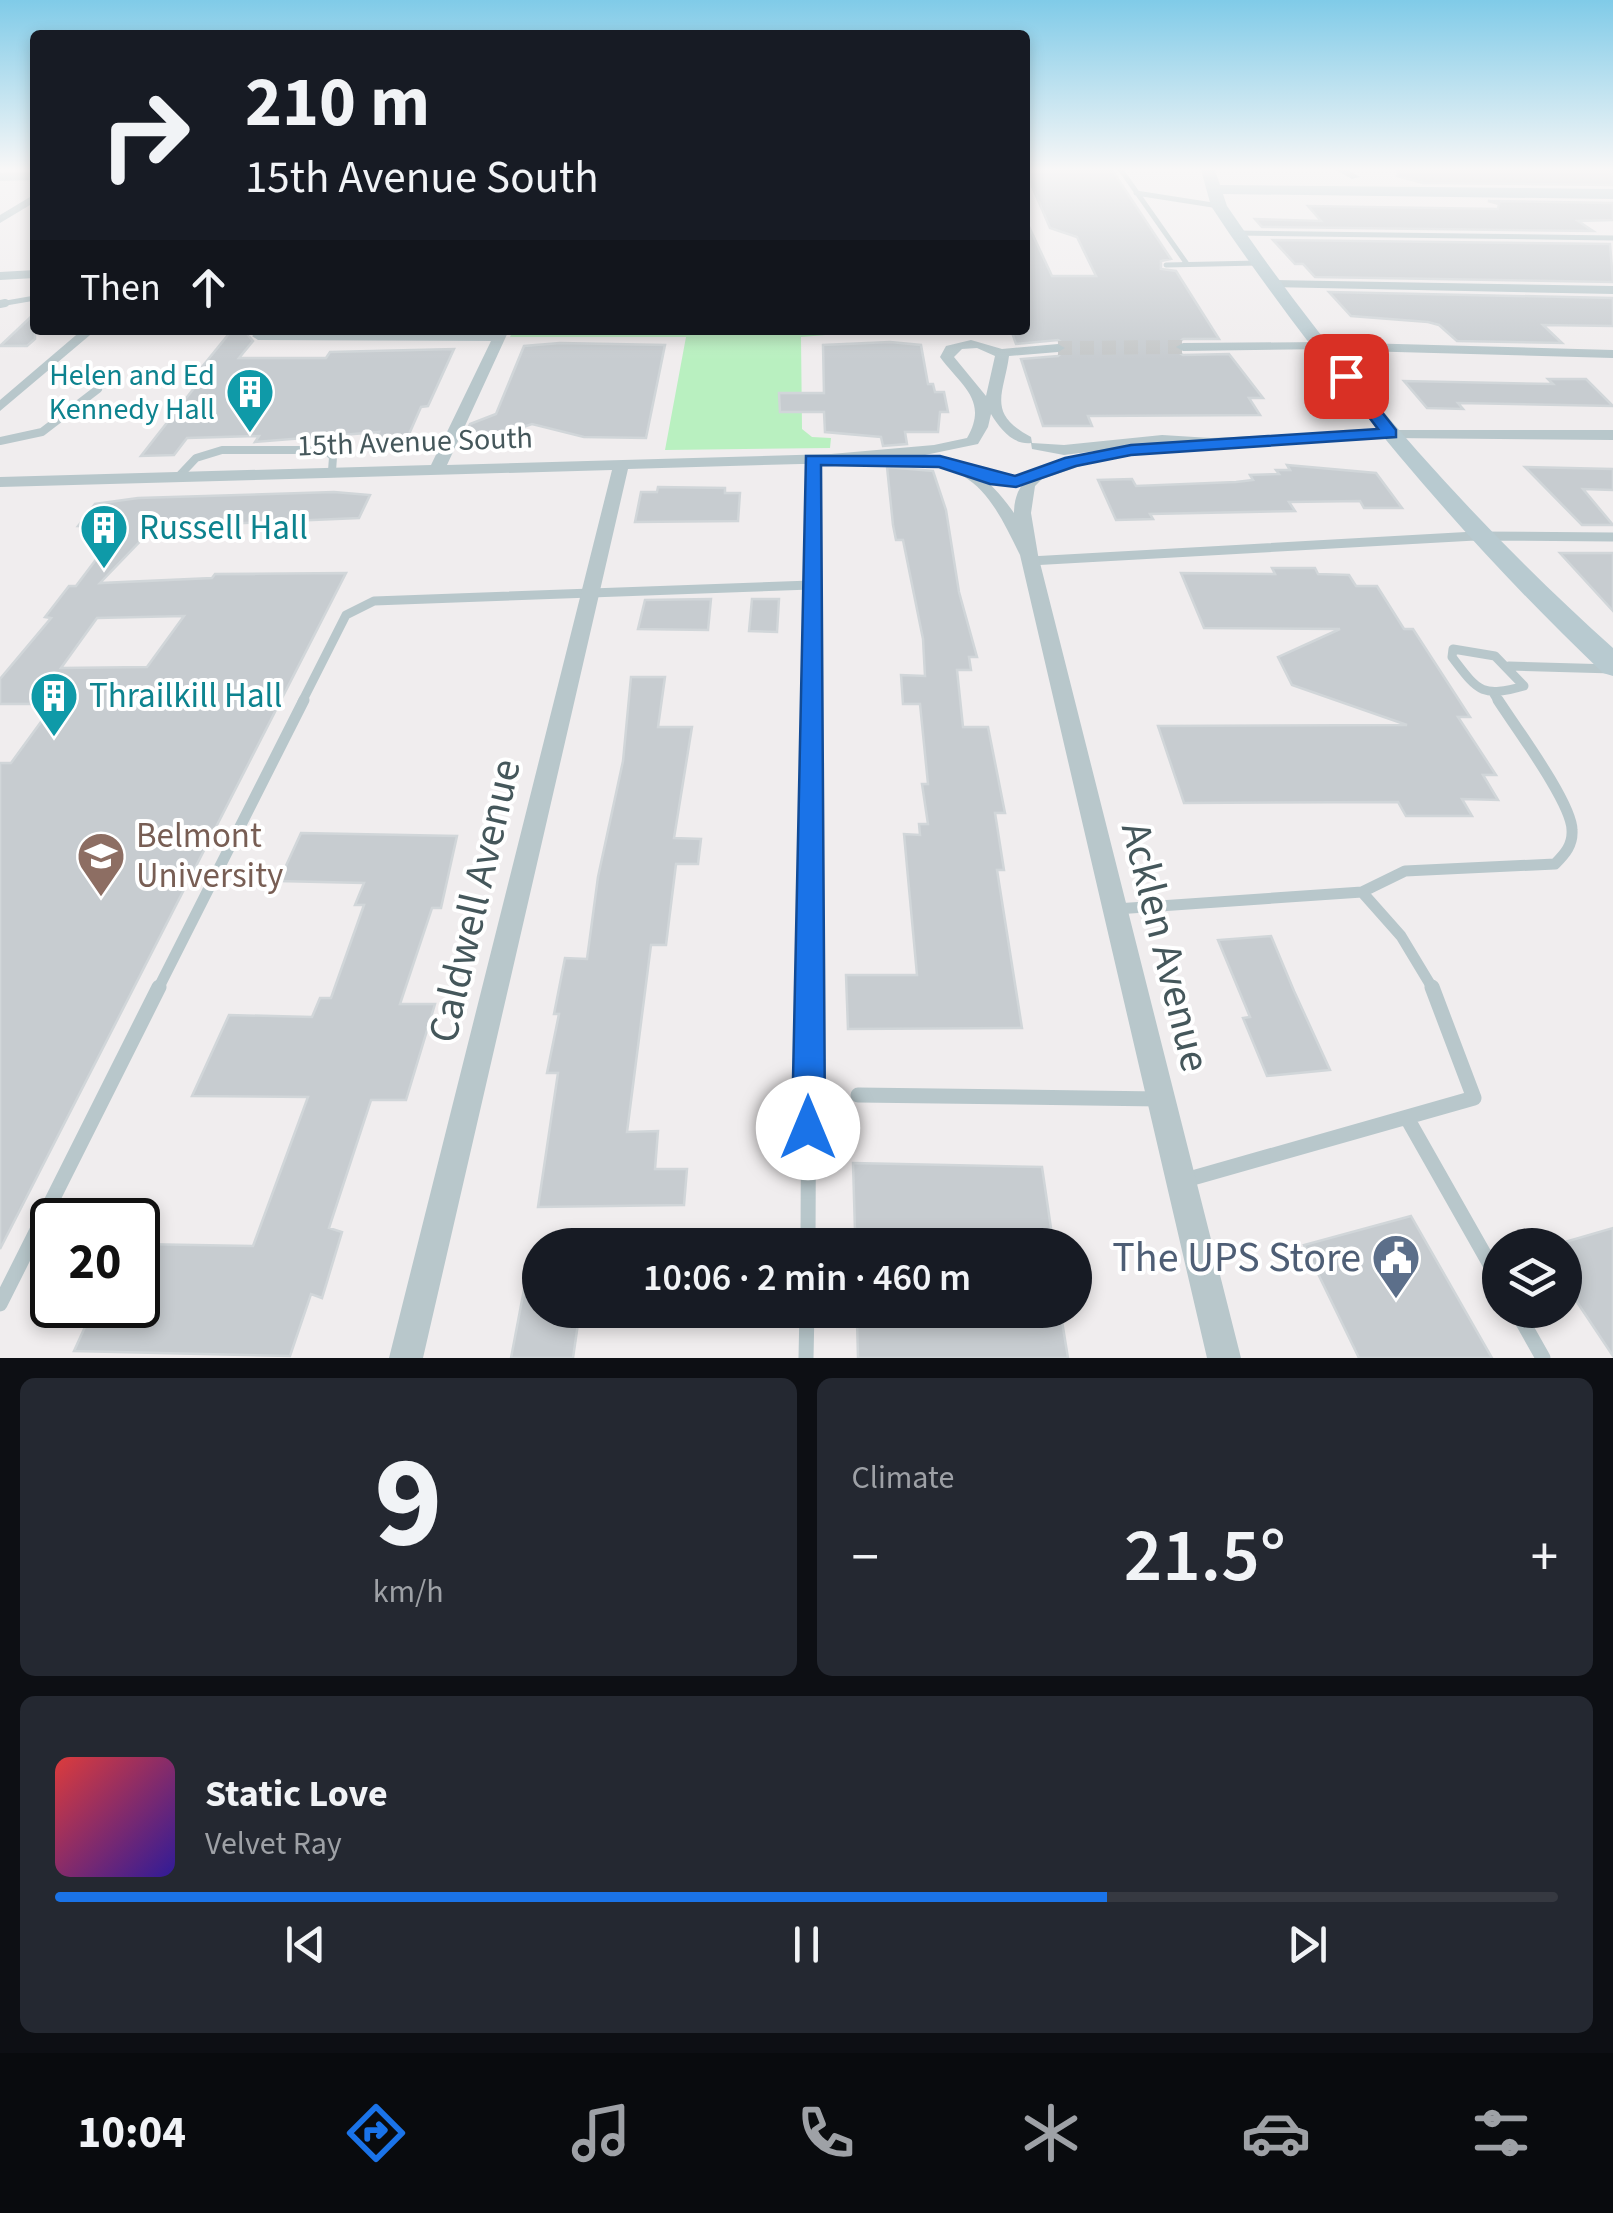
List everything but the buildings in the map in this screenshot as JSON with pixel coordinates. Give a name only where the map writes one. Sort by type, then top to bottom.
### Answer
[{"type":"main road","points":[[1237,233],[1390,434],[1476,536],[1613,667]]},
{"type":"street","points":[[0,276],[30,274]]},
{"type":"street","points":[[1274,284],[1613,290]]},
{"type":"street","points":[[0,407],[84,335]]},
{"type":"street","points":[[258,336],[339,335]]},
{"type":"street","points":[[438,468],[501,335]]},
{"type":"street","points":[[949,358],[970,344],[1001,358]]},
{"type":"street","points":[[1183,347],[1322,346]]},
{"type":"street","points":[[949,358],[982,372],[1001,358],[1058,348]]},
{"type":"street","points":[[949,358],[968,378],[980,401],[984,421],[964,454],[974,472]]},
{"type":"street","points":[[1001,358],[992,387],[996,408],[1010,431],[1032,443],[1064,450],[1162,440],[1211,443]]},
{"type":"street","points":[[1038,476],[1103,454],[1211,443],[1390,434],[1613,435]]},
{"type":"street","name":"15th Avenue South","points":[[0,482],[812,460],[934,450],[997,435],[1032,443]]},
{"type":"street","name":"Acklen Avenue","points":[[1032,443],[1047,461],[1038,476],[1025,485],[1022,498],[1030,558],[1224,1358]]},
{"type":"street","name":"15th Avenue South","points":[[831,459],[933,461],[1009,482],[1038,476]]},
{"type":"street","name":"Caldwell Avenue","points":[[406,1358],[621,464]]},
{"type":"street","name":"Acklen Avenue","points":[[974,472],[1001,500],[1030,558]]},
{"type":"lane","points":[[1165,233],[1187,264]]},
{"type":"lane","points":[[1265,233],[1613,238]]},
{"type":"lane","points":[[1166,265],[1258,263]]},
{"type":"lane","points":[[0,304],[30,299]]},
{"type":"lane","points":[[1322,346],[1613,354]]},
{"type":"lane","points":[[0,441],[23,441],[63,424],[98,389]]},
{"type":"lane","points":[[179,476],[196,458],[233,449],[326,450],[333,457],[332,471]]},
{"type":"lane","points":[[808,1228],[812,460]]},
{"type":"lane","points":[[1030,558],[1476,536],[1613,536]]},
{"type":"lane","points":[[0,1304],[346,614],[374,601],[591,590],[811,586]]},
{"type":"lane","points":[[1478,647],[1497,654],[1524,686],[1494,694],[1475,688],[1452,657],[1453,649],[1478,647]]},
{"type":"lane","points":[[1509,666],[1613,667]]},
{"type":"lane","points":[[1115,909],[1362,892],[1406,870],[1555,864],[1569,849],[1572,827],[1554,787],[1494,694]]},
{"type":"lane","points":[[1181,1182],[1474,1098],[1453,1030],[1412,950],[1394,921],[1362,892]]},
{"type":"lane","points":[[858,1095],[1161,1099]]},
{"type":"lane","points":[[1407,1118],[1482,1250]]},
{"type":"lane","points":[[806,1358],[807,1328]]},
{"type":"lane","points":[[1526,1328],[1543,1358]]},
{"type":"green space","points":[[826,335],[801,337],[802,429],[812,437],[831,438],[830,448],[665,450],[686,337],[510,337]]},
{"type":"tunnel","points":[[1058,348],[1183,347]]},
{"type":"place","name":"Helen and Ed Kennedy Hall","points":[[250,434]]},
{"type":"place","name":"Russell Hall","points":[[104,570]]},
{"type":"place","name":"Thrailkill Hall","points":[[54,738]]},
{"type":"place","name":"Belmont University","points":[[101,898]]},
{"type":"place","name":"The UPS Store","points":[[1396,1300]]},
{"type":"route","points":[[808,1128],[812,460],[940,462],[996,480],[1016,482],[1072,462],[1131,450],[1390,434],[1346,376]]}]
